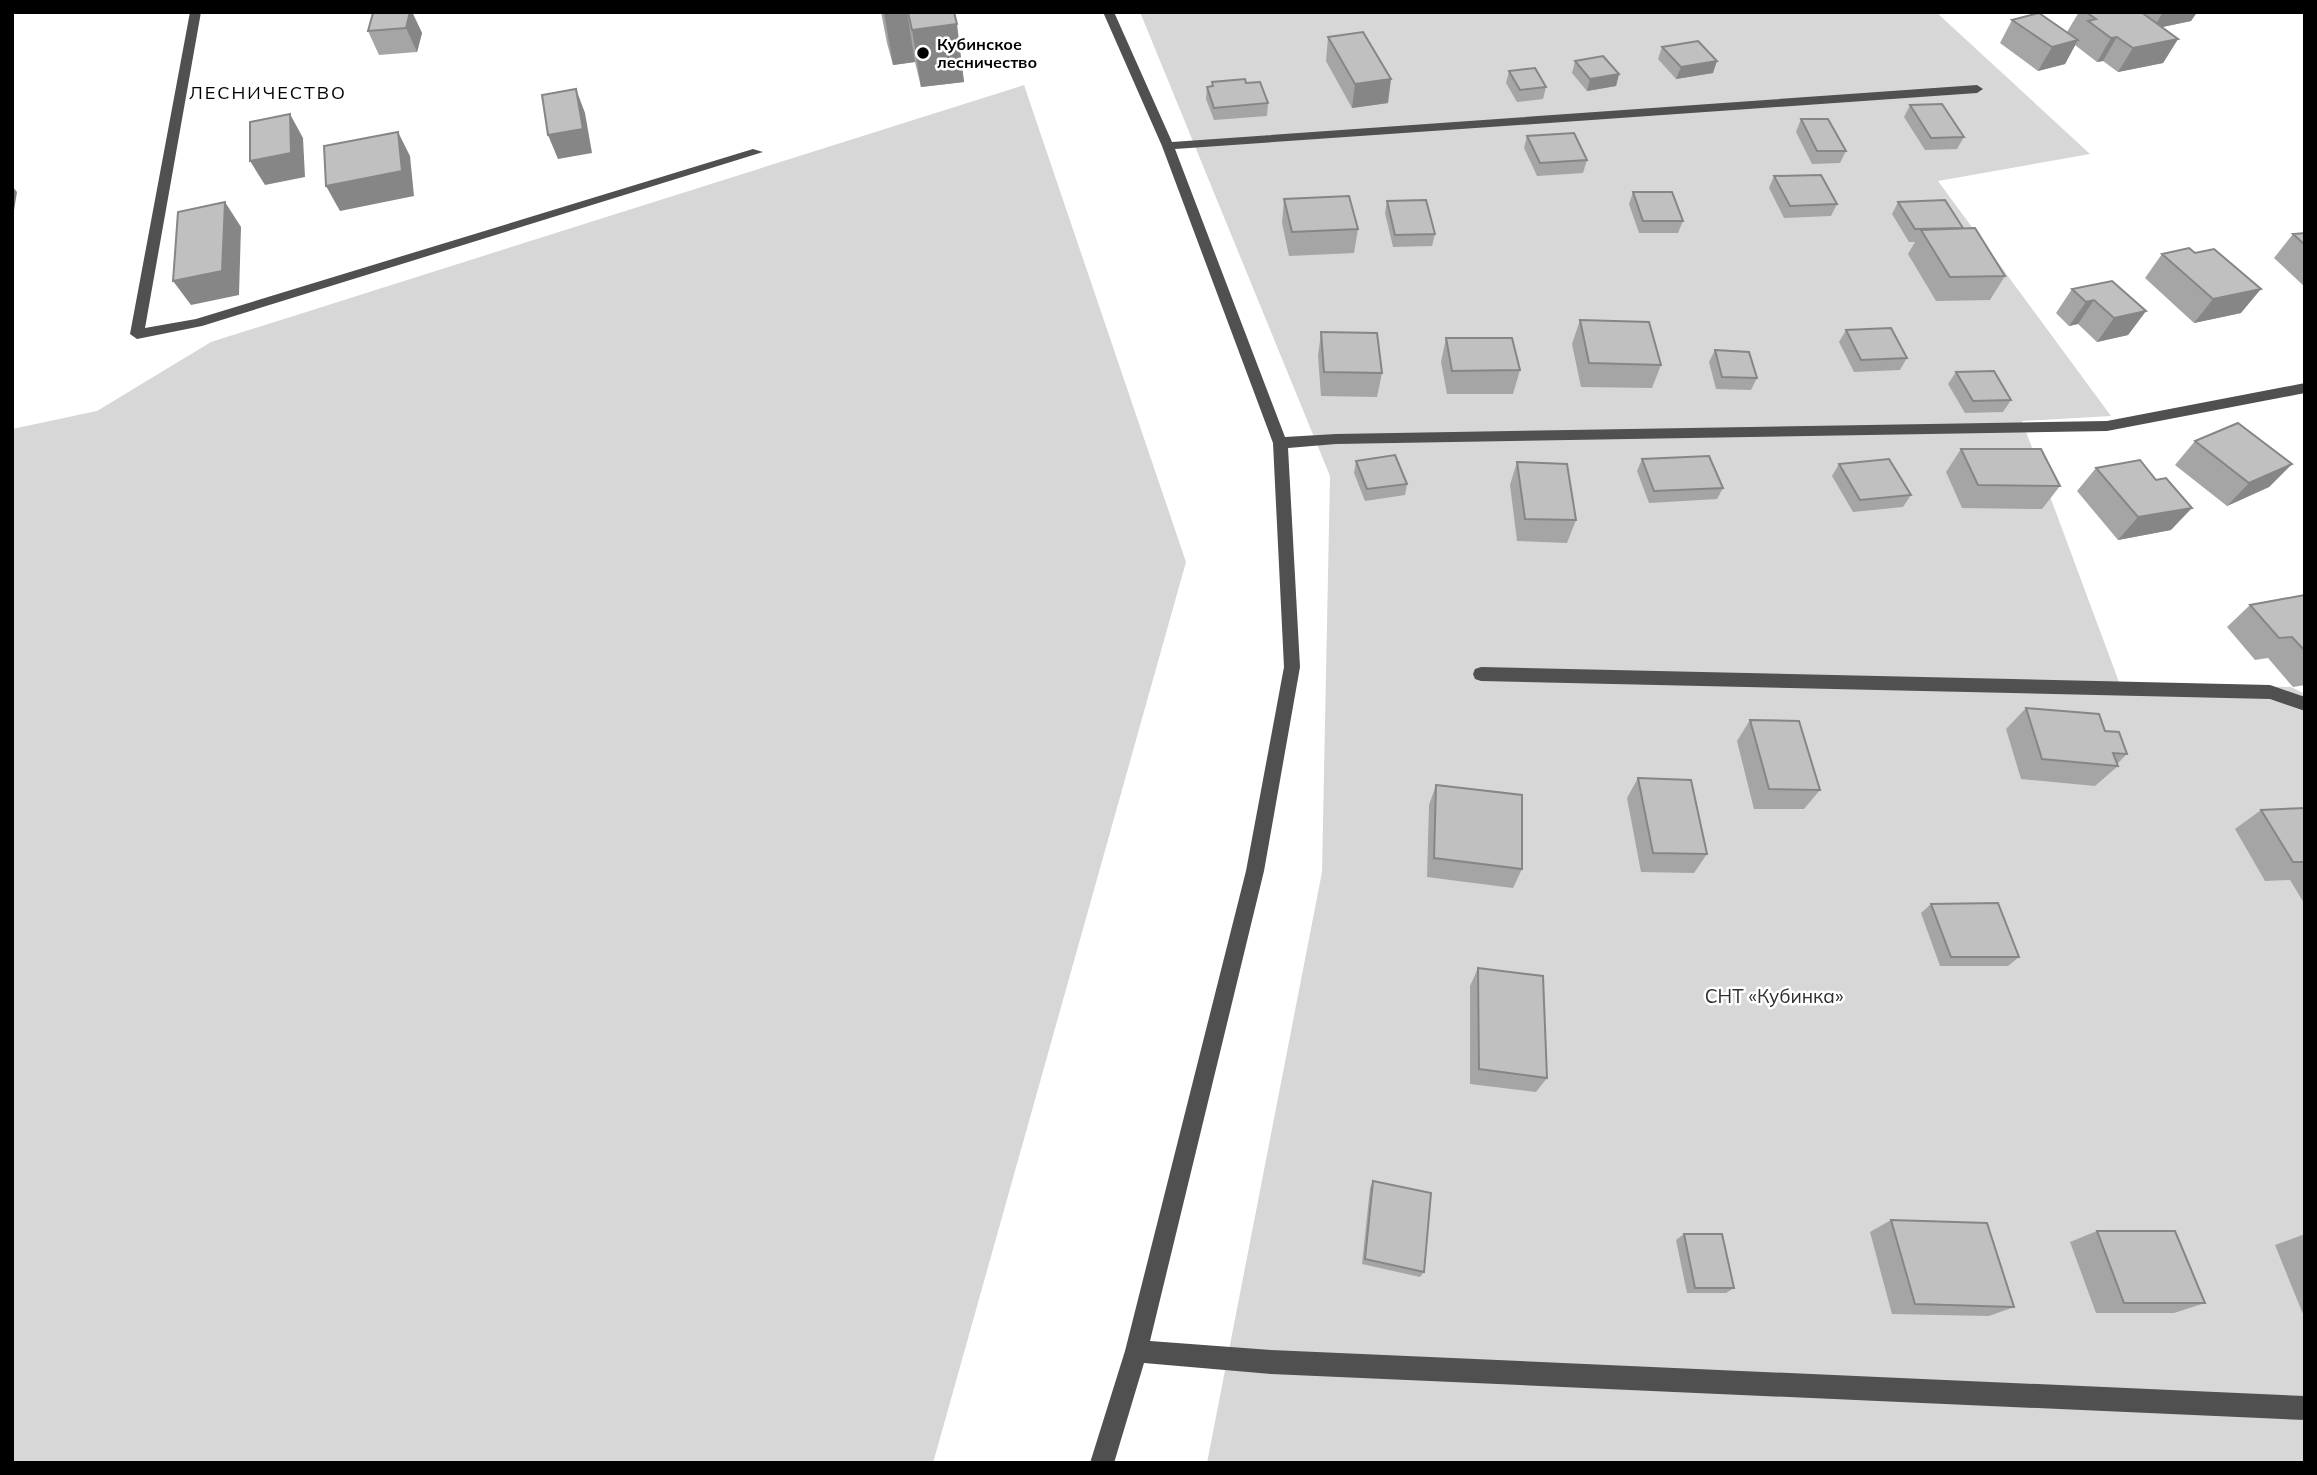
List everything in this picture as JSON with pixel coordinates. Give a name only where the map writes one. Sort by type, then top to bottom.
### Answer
[{"type":"street","points":[[196,12],[137,334],[223,315],[757,152]]},
{"type":"street","points":[[1102,1463],[1136,1351],[1255,870],[1292,667],[1280,443],[1168,146],[1108,12]]},
{"type":"street","points":[[1168,146],[1977,89]]},
{"type":"street","points":[[1280,443],[1350,439],[2107,426],[2305,388]]},
{"type":"street","points":[[1482,674],[2270,692],[2305,704]]},
{"type":"street","points":[[1136,1351],[1271,1362],[2305,1408]]},
{"type":"green space","name":"СНТ «Кубинка»","points":[[1140,12],[1936,12],[2090,154],[1938,181],[2111,416],[2022,421],[2119,682],[2291,687],[2305,694],[2305,1463],[1207,1463],[1322,872],[1330,476]]},
{"type":"green space","points":[[1024,85],[1186,562],[933,1463],[12,1463],[12,429],[97,411],[211,342]]},
{"type":"building","points":[[410,12],[406,28],[368,31],[373,13]]},
{"type":"building","points":[[908,12],[954,12],[957,24],[912,30]]},
{"type":"building","points":[[2086,12],[2141,12],[2178,39],[2133,48],[2117,37],[2111,38],[2088,21],[2096,19]]},
{"type":"building","points":[[2039,13],[2078,40],[2052,47],[2012,20]]},
{"type":"building","points":[[1363,32],[1391,79],[1355,84],[1328,37]]},
{"type":"building","points":[[1698,41],[1717,61],[1681,67],[1662,47]]},
{"type":"building","points":[[1603,56],[1619,74],[1590,79],[1575,61]]},
{"type":"building","points":[[1535,68],[1546,87],[1520,90],[1509,71]]},
{"type":"building","points":[[1245,79],[1246,83],[1260,82],[1268,103],[1214,108],[1207,87],[1213,86],[1212,82]]},
{"type":"building","points":[[576,89],[583,129],[548,135],[542,95]]},
{"type":"building","points":[[1942,104],[1964,137],[1931,138],[1910,105]]},
{"type":"building","points":[[290,114],[291,153],[250,161],[250,122]]},
{"type":"building","points":[[1801,119],[1828,119],[1846,151],[1817,151]]},
{"type":"building","points":[[398,132],[402,171],[326,186],[324,146]]},
{"type":"building","points":[[1574,133],[1587,160],[1540,163],[1527,136]]},
{"type":"building","points":[[1821,175],[1837,204],[1790,206],[1774,176]]},
{"type":"building","points":[[1633,192],[1672,192],[1683,221],[1643,221]]},
{"type":"building","points":[[1349,196],[1358,229],[1292,232],[1284,199]]},
{"type":"building","points":[[1426,200],[1435,234],[1395,235],[1387,201]]},
{"type":"building","points":[[1945,200],[1963,228],[1915,229],[1898,202]]},
{"type":"building","points":[[225,202],[222,271],[173,281],[178,212]]},
{"type":"building","points":[[1975,228],[2005,276],[1950,277],[1921,230]]},
{"type":"building","points":[[2305,233],[2305,245],[2293,234]]},
{"type":"building","points":[[2189,248],[2195,253],[2214,249],[2261,289],[2213,299],[2162,254]]},
{"type":"building","points":[[2112,281],[2146,311],[2114,318],[2094,300],[2086,302],[2072,289]]},
{"type":"building","points":[[1580,320],[1649,322],[1661,365],[1589,363]]},
{"type":"building","points":[[1891,328],[1907,358],[1861,360],[1846,330]]},
{"type":"building","points":[[1321,332],[1377,333],[1382,373],[1324,372]]},
{"type":"building","points":[[1446,338],[1512,338],[1520,370],[1452,371]]},
{"type":"building","points":[[1715,350],[1749,352],[1757,378],[1722,377]]},
{"type":"building","points":[[1994,371],[2011,400],[1973,401],[1956,372]]},
{"type":"building","points":[[2238,423],[2292,464],[2249,483],[2195,441]]},
{"type":"building","points":[[1961,449],[2041,449],[2060,486],[1978,485]]},
{"type":"building","points":[[1395,455],[1407,484],[1367,489],[1356,461]]},
{"type":"building","points":[[1709,456],[1723,488],[1654,491],[1642,459]]},
{"type":"building","points":[[1889,459],[1911,495],[1860,500],[1839,464]]},
{"type":"building","points":[[2140,460],[2156,480],[2166,478],[2192,508],[2138,517],[2096,468]]},
{"type":"building","points":[[1517,462],[1567,464],[1576,520],[1525,519]]},
{"type":"building","points":[[2305,595],[2305,651],[2292,637],[2279,638],[2250,605]]},
{"type":"building","points":[[2026,708],[2099,714],[2105,731],[2119,732],[2127,754],[2113,753],[2118,766],[2042,759]]},
{"type":"building","points":[[1750,720],[1799,721],[1820,790],[1769,789]]},
{"type":"building","points":[[1638,778],[1691,780],[1707,854],[1653,853]]},
{"type":"building","points":[[1436,785],[1522,795],[1522,869],[1434,858]]},
{"type":"building","points":[[2305,808],[2305,862],[2293,862],[2261,810]]},
{"type":"building","points":[[1998,903],[2019,957],[1951,957],[1931,904]]},
{"type":"building","points":[[1478,968],[1543,976],[1547,1078],[1479,1069]]},
{"type":"building","points":[[1373,1181],[1431,1193],[1424,1272],[1365,1259]]},
{"type":"building","points":[[1891,1220],[1987,1223],[2014,1307],[1915,1304]]},
{"type":"building","points":[[2097,1231],[2175,1231],[2205,1303],[2124,1303]]},
{"type":"building","points":[[1684,1234],[1722,1234],[1734,1288],[1695,1288]]},
{"type":"place","name":"Кубинское лесничество","points":[[923,53]]},
{"type":"district","name":"ЛЕСНИЧЕСТВО","points":[[268,93]]}]
